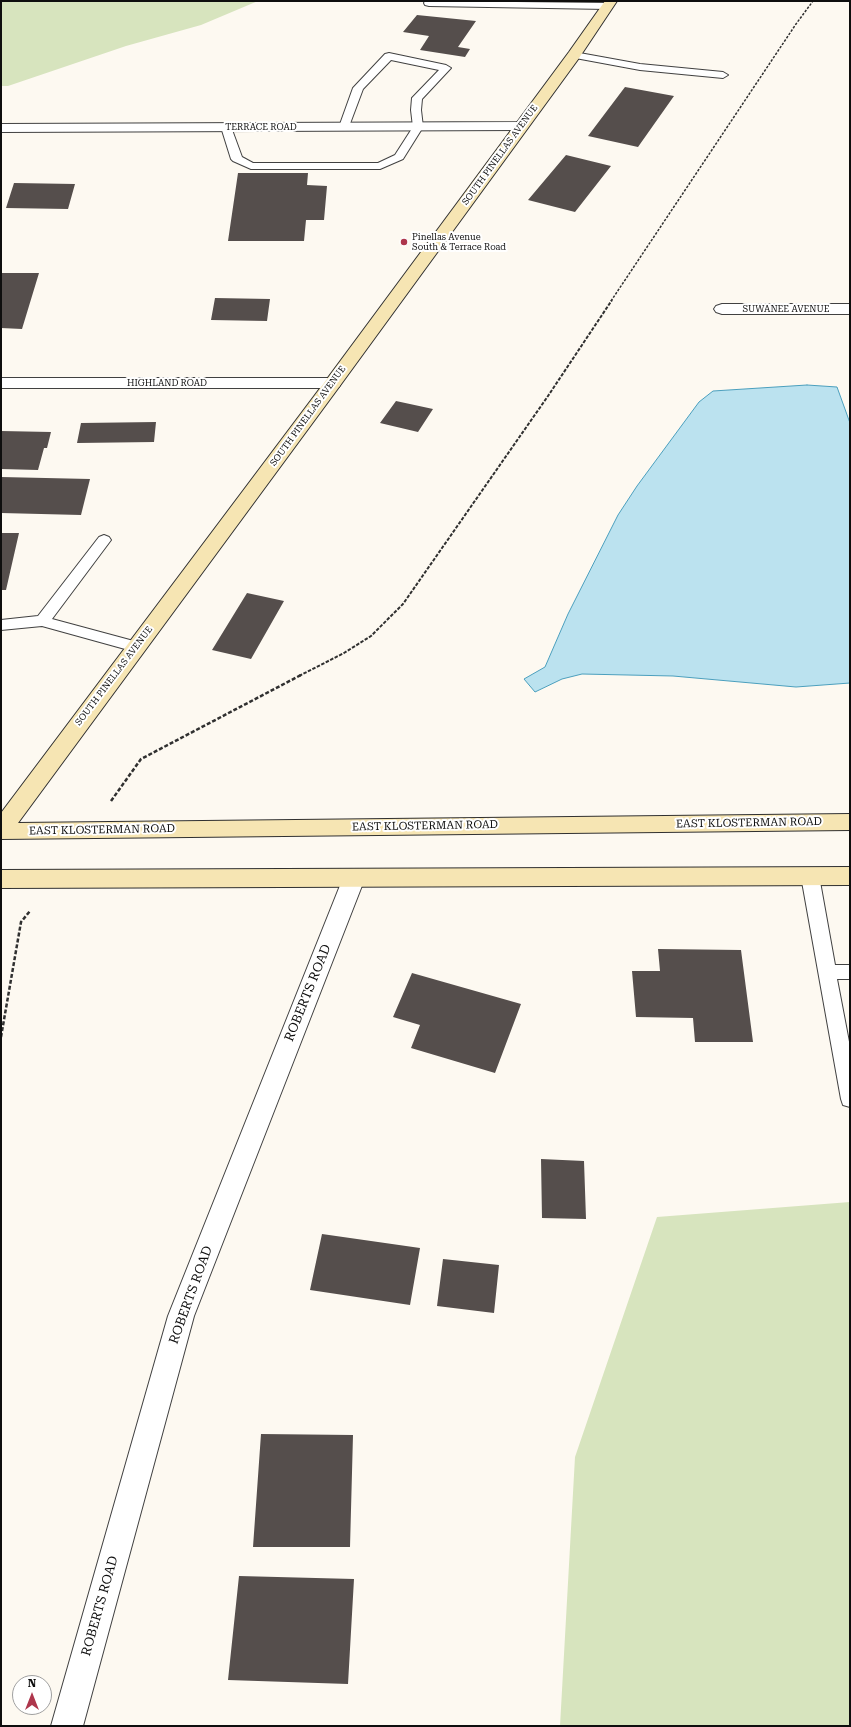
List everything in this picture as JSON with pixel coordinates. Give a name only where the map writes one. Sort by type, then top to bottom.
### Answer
[{"type":"main road","name":"SOUTH PINELLAS AVENUE","points":[[1,830],[333,383],[609,4]]},
{"type":"main road","name":"EAST KLOSTERMAN ROAD","points":[[1,830],[850,822]]},
{"type":"main road","points":[[1,878],[850,876]]},
{"type":"street","name":"TERRACE ROAD","points":[[1,128],[520,126]]},
{"type":"street","name":"SUWANEE AVENUE","points":[[722,309],[850,309]]},
{"type":"street","name":"HIGHLAND ROAD","points":[[1,383],[333,383]]},
{"type":"street","name":"ROBERTS ROAD","points":[[67,1726],[181,1316],[354,878]]},
{"type":"lane","points":[[428,3],[609,4]]},
{"type":"lane","points":[[574,54],[640,67],[723,75]]},
{"type":"lane","points":[[226,127],[237,159],[251,166],[380,166],[399,157],[418,127],[416,110],[417,98],[446,68],[388,56],[358,88],[344,127]]},
{"type":"lane","points":[[42,621],[104,540]]},
{"type":"lane","points":[[1,625],[42,621],[136,647]]},
{"type":"lane","points":[[810,876],[827,972],[847,1067],[850,1099]]},
{"type":"lane","points":[[827,972],[850,972]]},
{"type":"path","points":[[141,759],[344,653],[371,636],[403,604],[548,396],[796,24],[813,1]]},
{"type":"green space","points":[[1,1],[258,1],[201,25],[126,46],[8,86],[1,86]]},
{"type":"green space","points":[[850,1202],[850,1726],[560,1726],[575,1457],[657,1217]]},
{"type":"water","points":[[807,385],[837,387],[850,423],[850,683],[796,687],[673,676],[582,674],[562,679],[535,692],[524,679],[545,667],[568,614],[618,515],[637,486],[699,402],[713,391]]},
{"type":"building","points":[[417,15],[476,21],[458,47],[470,49],[465,57],[420,50],[429,36],[403,32]]},
{"type":"building","points":[[625,87],[674,96],[638,147],[588,136]]},
{"type":"building","points":[[566,155],[611,166],[575,212],[528,200]]},
{"type":"building","points":[[238,173],[308,173],[307,185],[327,186],[324,220],[306,220],[304,241],[228,241]]},
{"type":"building","points":[[14,183],[75,184],[68,209],[6,208]]},
{"type":"building","points":[[1,273],[39,273],[22,329],[1,328]]},
{"type":"building","points":[[215,298],[270,299],[267,321],[211,320]]},
{"type":"building","points":[[396,401],[433,409],[418,432],[380,423]]},
{"type":"building","points":[[156,422],[154,442],[77,443],[81,423]]},
{"type":"building","points":[[1,431],[51,432],[47,448],[44,448],[38,470],[1,469]]},
{"type":"building","points":[[1,477],[90,479],[81,515],[1,513]]},
{"type":"building","points":[[1,533],[19,533],[6,590],[1,590]]},
{"type":"building","points":[[247,593],[284,601],[251,659],[212,650]]},
{"type":"building","points":[[658,949],[741,950],[753,1042],[695,1042],[693,1018],[636,1017],[632,971],[660,971]]},
{"type":"building","points":[[412,973],[521,1004],[495,1073],[411,1048],[420,1025],[393,1017]]},
{"type":"building","points":[[541,1159],[584,1161],[586,1219],[542,1218]]},
{"type":"building","points":[[322,1234],[420,1248],[410,1305],[310,1290]]},
{"type":"building","points":[[443,1259],[499,1265],[494,1313],[437,1306]]},
{"type":"building","points":[[261,1434],[353,1435],[350,1547],[253,1547]]},
{"type":"building","points":[[239,1576],[354,1579],[348,1684],[228,1680]]},
{"type":"place","name":"Pinellas Avenue South & Terrace Road","points":[[404,242]]}]
